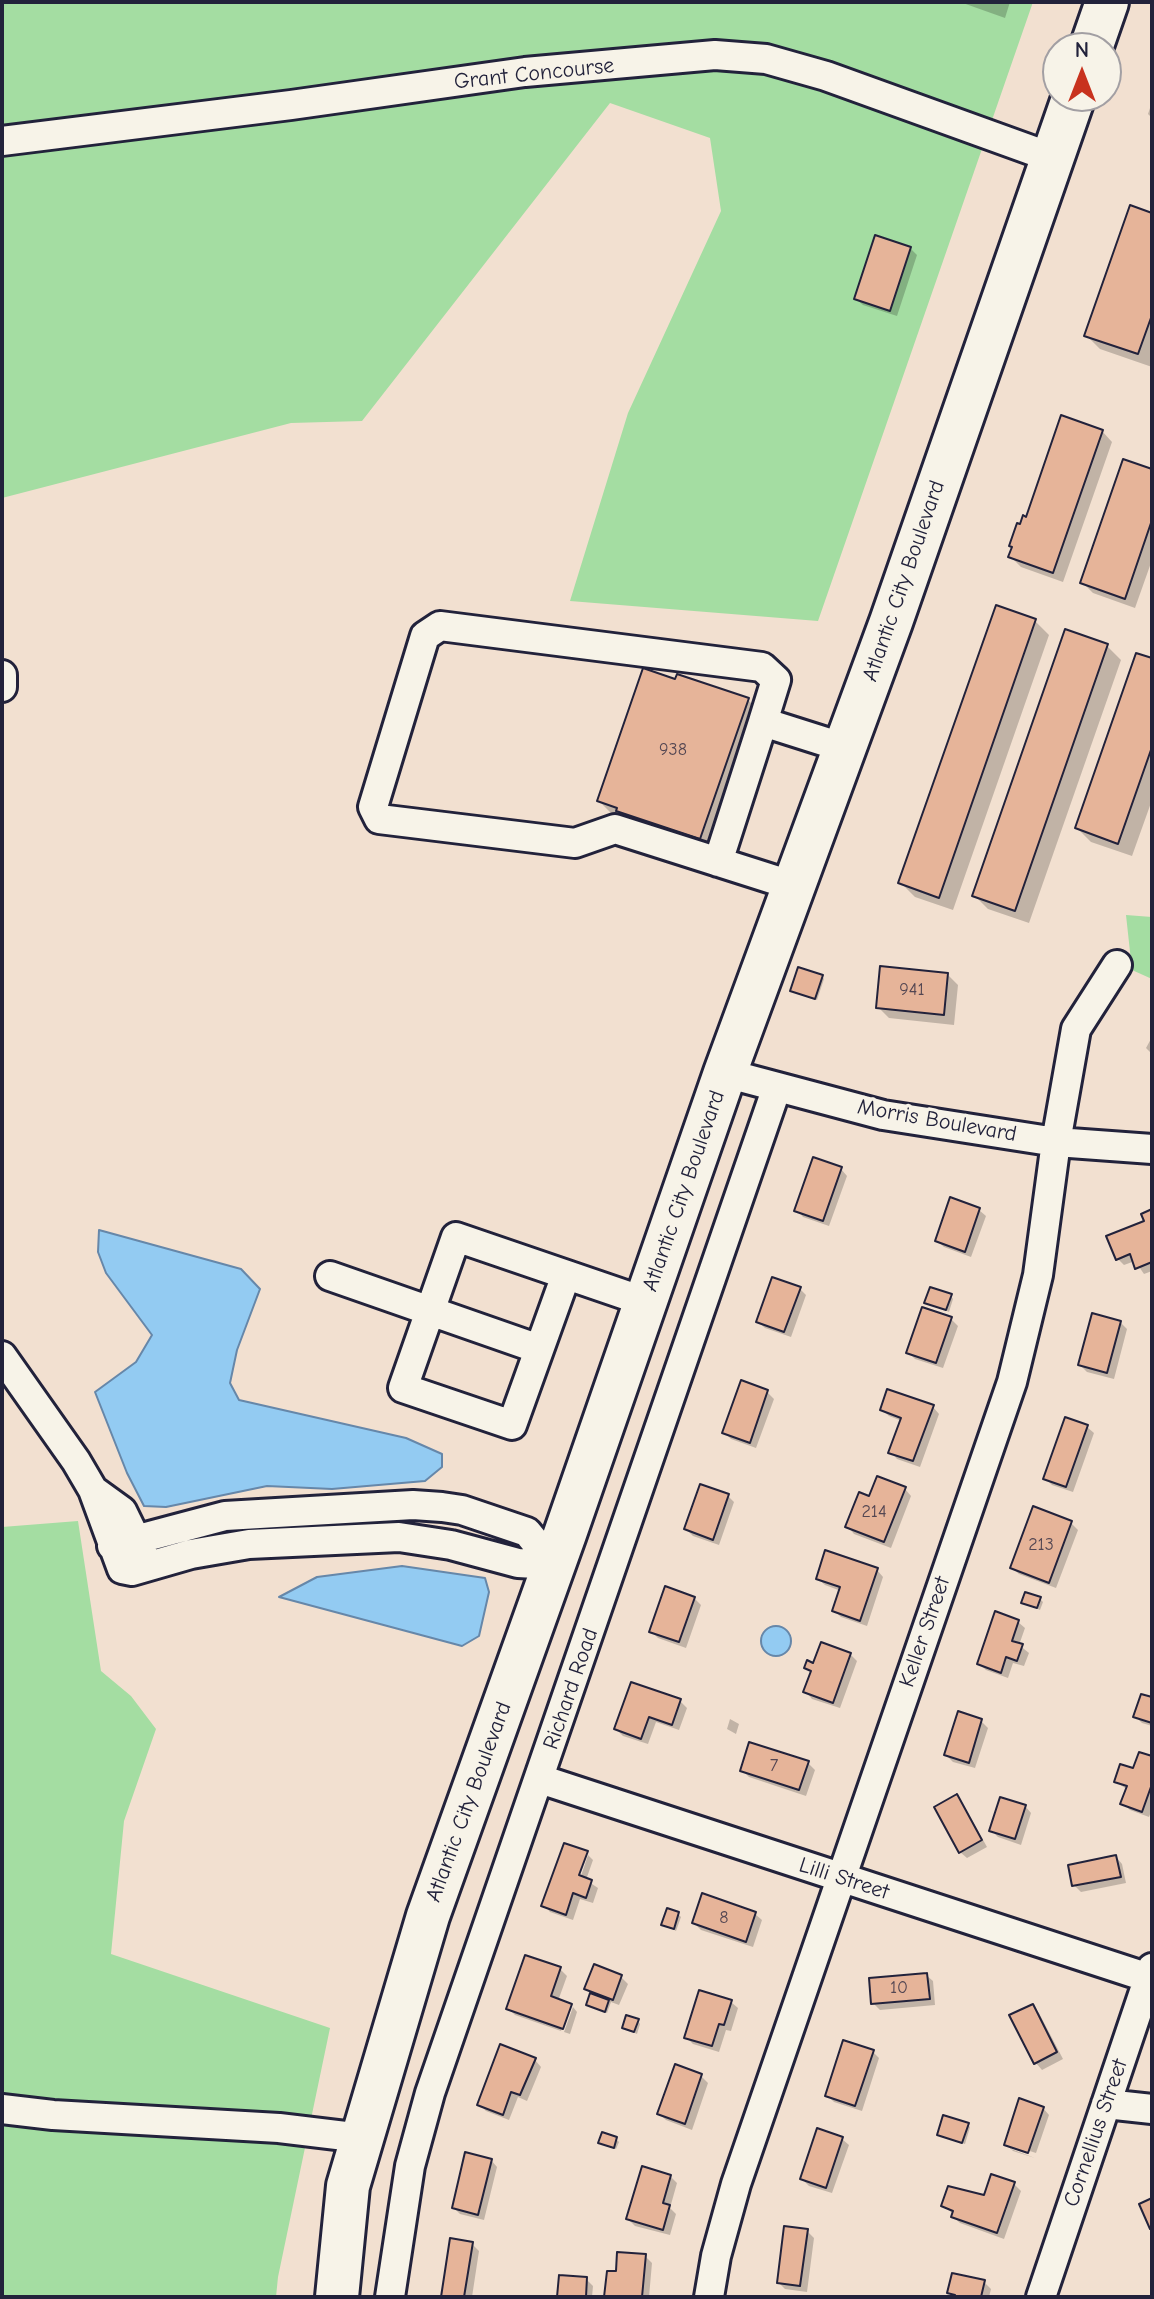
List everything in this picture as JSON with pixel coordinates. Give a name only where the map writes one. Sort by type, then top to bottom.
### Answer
[{"type":"highway","points":[[1097,32],[1107,2]]},
{"type":"highway","name":"Atlantic City Boulevard","points":[[337,2297],[348,2186],[428,1916],[1069,112]]},
{"type":"street","name":"Grant Concourse","points":[[2,141],[525,72],[715,55],[766,59],[826,76],[1053,158]]},
{"type":"street","points":[[718,862],[776,680],[762,667],[440,626],[425,636],[373,807],[379,819],[575,843],[615,829],[718,862],[794,886]]},
{"type":"street","points":[[2,675],[2,687]]},
{"type":"street","points":[[763,722],[845,748]]},
{"type":"street","name":"Keller Street","points":[[709,2297],[716,2256],[736,2184],[1012,1382],[1035,1290],[1076,1029],[1117,965]]},
{"type":"street","name":"Morris Boulevard","points":[[725,1073],[883,1115],[1056,1142],[1152,1149]]},
{"type":"street","name":"Richard Road","points":[[390,2297],[410,2166],[430,2093],[777,1087]]},
{"type":"street","points":[[566,1275],[512,1425],[403,1388],[456,1237],[646,1302]]},
{"type":"street","points":[[330,1276],[539,1349]]},
{"type":"street","points":[[2,1356],[93,1490],[122,1511],[125,1542],[148,1566],[191,1554],[249,1544],[399,1537],[451,1545],[518,1563],[554,1565]]},
{"type":"street","points":[[125,1542],[225,1516],[413,1505],[462,1510],[527,1532],[554,1565]]},
{"type":"street","name":"Lilli Street","points":[[540,1779],[840,1877],[1150,1973]]},
{"type":"street","name":"Cornellius Street","points":[[1041,2297],[1150,1973]]},
{"type":"street","points":[[1106,2104],[1152,2109]]},
{"type":"street","points":[[2,2109],[53,2115],[279,2128],[362,2138]]},
{"type":"green space","points":[[2,2],[1033,2],[818,621],[570,601],[628,413],[721,211],[710,138],[610,103],[362,421],[291,423],[2,498]]},
{"type":"green space","points":[[1126,915],[1152,917],[1152,979],[1132,970]]},
{"type":"green space","points":[[78,1521],[101,1671],[131,1696],[156,1729],[124,1821],[111,1954],[330,2028],[276,2297],[2,2297],[2,1527]]},
{"type":"water","points":[[99,1230],[241,1269],[260,1289],[237,1350],[230,1383],[239,1400],[406,1438],[442,1454],[442,1467],[425,1481],[332,1489],[267,1486],[166,1507],[144,1506],[127,1473],[95,1392],[136,1362],[152,1335],[106,1273],[98,1252]]},
{"type":"water","points":[[402,1566],[485,1578],[489,1592],[479,1636],[462,1646],[279,1597],[317,1577]]},
{"type":"water","points":[[776,1626],[787,1630],[791,1641],[787,1652],[776,1656],[765,1652],[761,1641],[765,1630]]},
{"type":"building","points":[[1130,205],[1152,213],[1152,315],[1138,354],[1084,336]]},
{"type":"building","points":[[875,235],[911,247],[890,311],[854,299]]},
{"type":"building","points":[[1061,415],[1103,430],[1053,573],[1008,557],[1017,523],[1020,524],[1023,515],[1026,517]]},
{"type":"building","points":[[1123,459],[1152,469],[1152,520],[1125,599],[1080,583]]},
{"type":"building","points":[[996,605],[1036,619],[939,898],[898,883]]},
{"type":"building","points":[[1065,629],[1108,644],[1015,911],[972,896]]},
{"type":"building","points":[[1136,653],[1152,658],[1152,747],[1118,844],[1075,828]]},
{"type":"building","points":[[643,668],[675,679],[677,674],[749,698],[700,839],[616,811],[617,808],[597,801]]},
{"type":"building","points":[[880,966],[948,973],[944,1015],[876,1008]]},
{"type":"building","points":[[798,967],[823,975],[815,999],[790,991]]},
{"type":"building","points":[[813,1157],[842,1167],[823,1221],[794,1211]]},
{"type":"building","points":[[950,1197],[980,1208],[965,1252],[935,1241]]},
{"type":"building","points":[[1152,1209],[1152,1262],[1135,1269],[1130,1254],[1116,1260],[1106,1236],[1144,1221],[1141,1214]]},
{"type":"building","points":[[772,1277],[801,1287],[784,1332],[756,1322]]},
{"type":"building","points":[[930,1287],[952,1294],[946,1310],[924,1303]]},
{"type":"building","points":[[922,1307],[952,1317],[936,1363],[906,1353]]},
{"type":"building","points":[[1092,1313],[1121,1321],[1107,1373],[1078,1365]]},
{"type":"building","points":[[741,1380],[768,1390],[750,1443],[722,1433]]},
{"type":"building","points":[[887,1389],[934,1405],[913,1461],[888,1453],[901,1418],[880,1410]]},
{"type":"building","points":[[1065,1417],[1088,1425],[1066,1487],[1043,1479]]},
{"type":"building","points":[[877,1476],[906,1487],[884,1542],[845,1527],[859,1492],[869,1496]]},
{"type":"building","points":[[700,1484],[729,1494],[713,1540],[684,1529]]},
{"type":"building","points":[[1033,1506],[1072,1521],[1049,1583],[1010,1568]]},
{"type":"building","points":[[825,1550],[878,1568],[860,1621],[832,1611],[840,1587],[816,1579]]},
{"type":"building","points":[[665,1586],[695,1597],[679,1642],[649,1632]]},
{"type":"building","points":[[1025,1592],[1041,1597],[1037,1608],[1021,1603]]},
{"type":"building","points":[[995,1611],[1019,1620],[1012,1641],[1023,1644],[1017,1661],[1006,1657],[1001,1673],[977,1664]]},
{"type":"building","points":[[821,1642],[851,1653],[833,1703],[803,1692],[811,1671],[804,1668],[807,1660],[813,1663]]},
{"type":"building","points":[[631,1682],[681,1699],[672,1725],[649,1717],[641,1739],[614,1729]]},
{"type":"building","points":[[1141,1694],[1152,1697],[1152,1723],[1133,1717]]},
{"type":"building","points":[[958,1711],[982,1719],[969,1763],[944,1755]]},
{"type":"building","points":[[749,1742],[809,1761],[799,1790],[740,1771]]},
{"type":"building","points":[[1139,1752],[1152,1756],[1152,1784],[1142,1812],[1120,1804],[1127,1786],[1114,1782],[1120,1764],[1133,1768]]},
{"type":"building","points":[[957,1794],[982,1840],[959,1853],[934,1807]]},
{"type":"building","points":[[1000,1797],[1026,1805],[1015,1839],[989,1831]]},
{"type":"building","points":[[564,1843],[588,1851],[579,1875],[592,1880],[586,1898],[573,1893],[566,1915],[541,1906]]},
{"type":"building","points":[[1116,1855],[1121,1877],[1072,1886],[1068,1865]]},
{"type":"building","points":[[702,1893],[756,1912],[746,1942],[692,1923]]},
{"type":"building","points":[[667,1908],[679,1912],[674,1929],[661,1925]]},
{"type":"building","points":[[525,1955],[561,1967],[551,1996],[572,2004],[563,2029],[506,2009]]},
{"type":"building","points":[[594,1964],[622,1975],[613,2000],[584,1989]]},
{"type":"building","points":[[927,1973],[930,1999],[871,2004],[869,1978]]},
{"type":"building","points":[[699,1990],[732,2000],[724,2025],[719,2024],[712,2046],[684,2038]]},
{"type":"building","points":[[590,1993],[609,2000],[605,2012],[586,2005]]},
{"type":"building","points":[[1033,2004],[1057,2052],[1034,2064],[1009,2015]]},
{"type":"building","points":[[626,2015],[639,2019],[634,2032],[622,2028]]},
{"type":"building","points":[[843,2040],[874,2050],[855,2106],[825,2096]]},
{"type":"building","points":[[500,2044],[536,2058],[520,2095],[511,2092],[503,2115],[477,2105]]},
{"type":"building","points":[[675,2064],[702,2074],[685,2124],[657,2114]]},
{"type":"building","points":[[1019,2098],[1044,2107],[1028,2153],[1004,2145]]},
{"type":"building","points":[[943,2115],[969,2123],[962,2143],[937,2135]]},
{"type":"building","points":[[817,2128],[843,2137],[826,2188],[800,2179]]},
{"type":"building","points":[[602,2132],[617,2137],[614,2148],[598,2143]]},
{"type":"building","points":[[465,2152],[492,2159],[478,2215],[452,2208]]},
{"type":"building","points":[[642,2166],[671,2175],[663,2203],[670,2205],[663,2230],[626,2219]]},
{"type":"building","points":[[991,2174],[1015,2182],[997,2233],[951,2217],[953,2211],[941,2206],[948,2186],[984,2195]]},
{"type":"building","points":[[1152,2198],[1152,2228],[1150,2229],[1139,2204]]},
{"type":"building","points":[[784,2226],[808,2229],[800,2286],[777,2283]]},
{"type":"building","points":[[450,2238],[473,2242],[464,2297],[441,2297]]},
{"type":"building","points":[[617,2252],[646,2254],[642,2297],[604,2297],[607,2271],[616,2271]]},
{"type":"building","points":[[952,2273],[985,2280],[981,2297],[955,2297],[947,2293]]},
{"type":"building","points":[[559,2275],[587,2277],[586,2297],[557,2297]]}]
